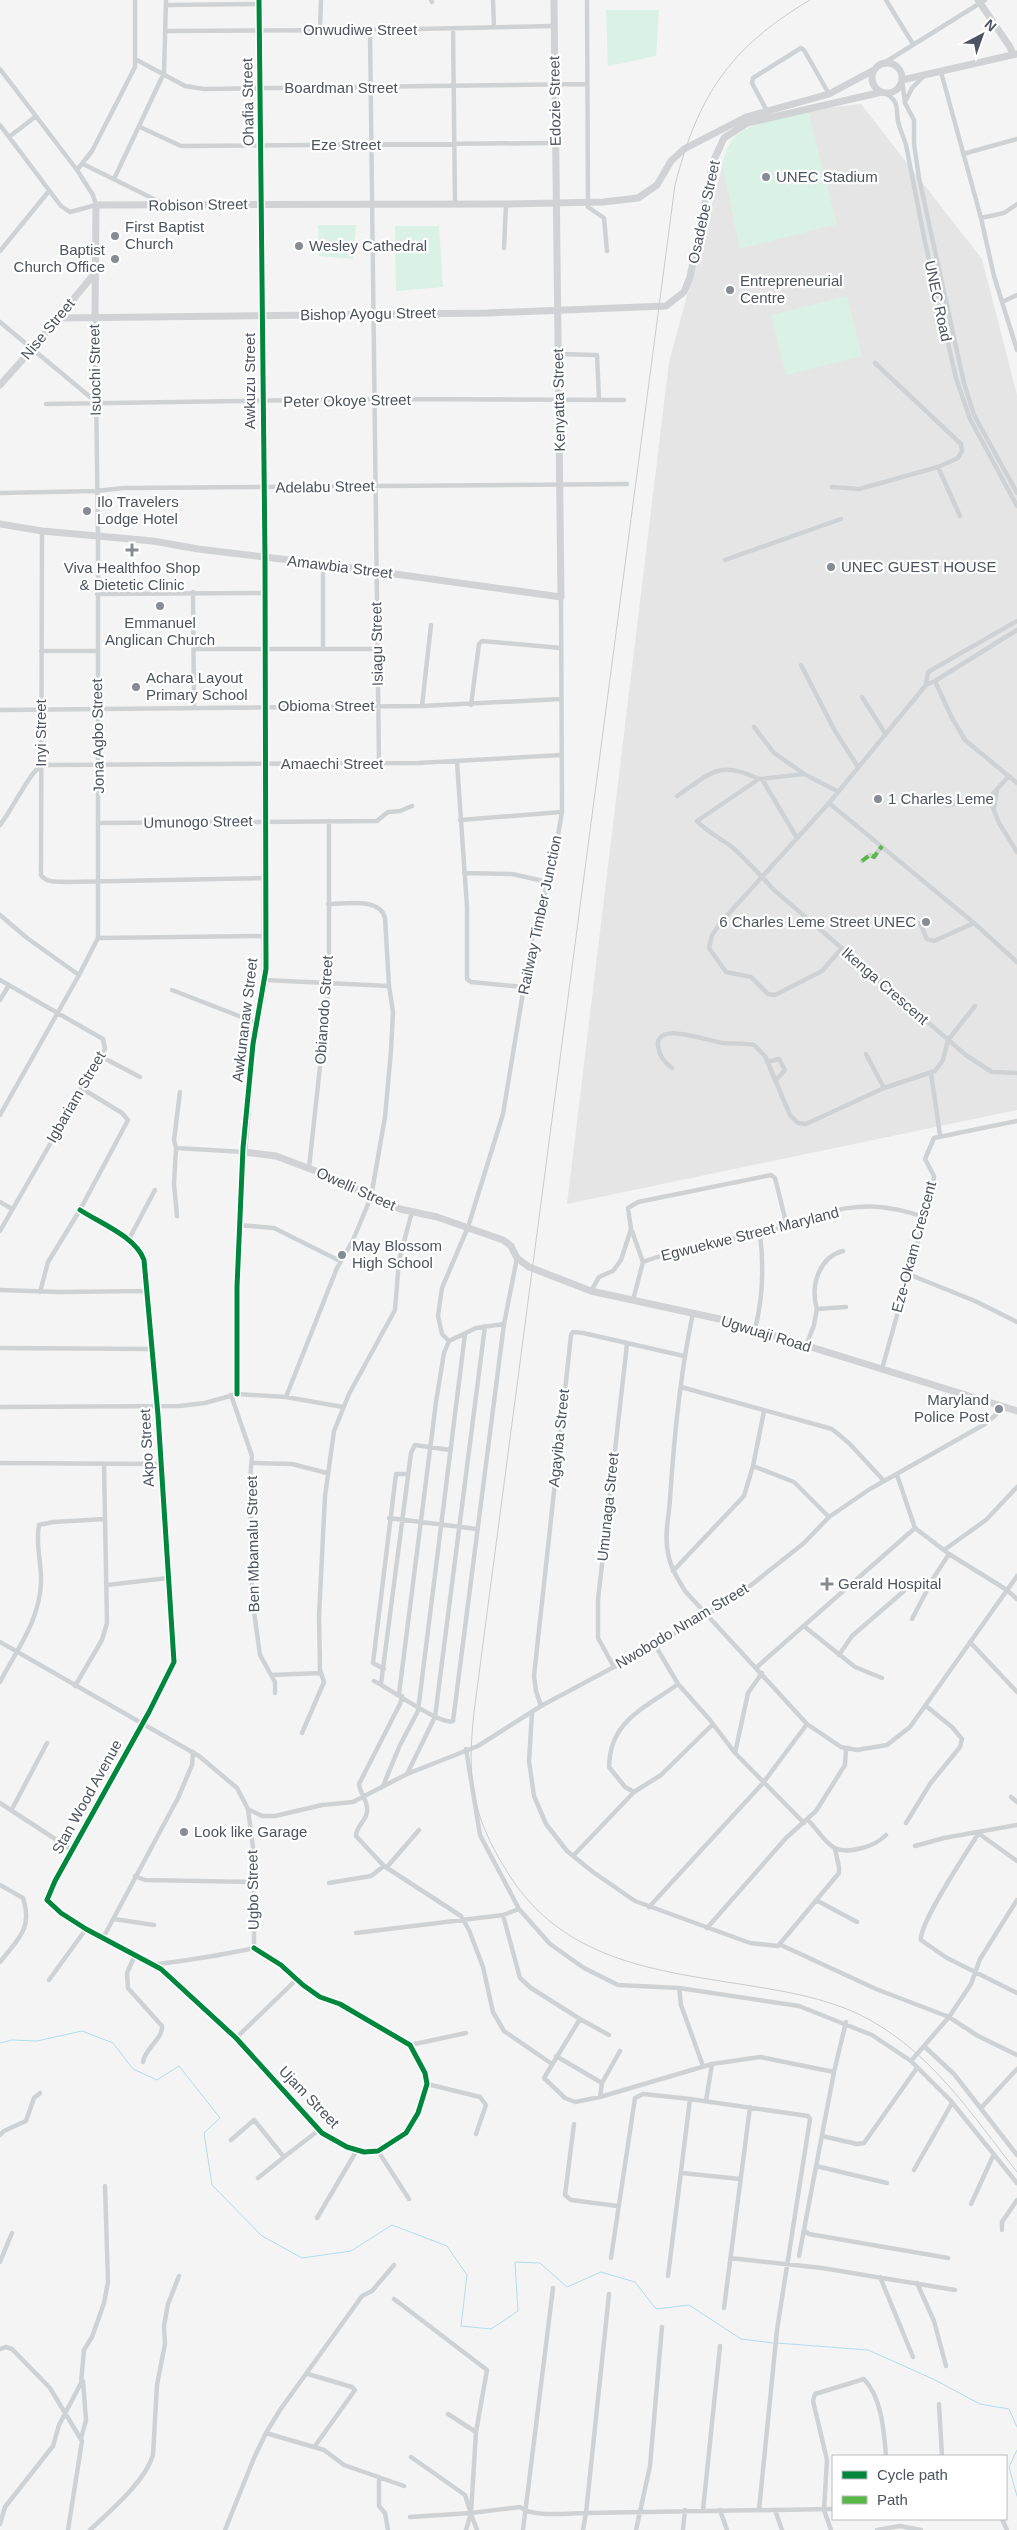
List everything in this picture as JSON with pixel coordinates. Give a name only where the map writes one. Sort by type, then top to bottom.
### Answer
[{"type":"main road","name":"Edozie Street","points":[[554,0],[557,202]]},
{"type":"main road","points":[[720,130],[724,138],[739,126],[760,118],[895,90],[902,80],[1015,55],[981,1]]},
{"type":"main road","points":[[882,92],[873,83],[874,70],[884,63],[896,67],[902,80]]},
{"type":"main road","name":"Osadebe Street","points":[[588,202],[632,199],[643,196],[657,184],[676,156],[720,130],[746,117],[829,94],[874,70]]},
{"type":"main road","name":"Osadebe Street","points":[[675,300],[684,292],[690,277],[714,162],[724,138]]},
{"type":"main road","name":"Kenyatta Street","points":[[557,202],[561,597]]},
{"type":"main road","name":"Robison Street","points":[[96,205],[588,202]]},
{"type":"main road","name":"Isuochi Street","points":[[94,316],[96,205]]},
{"type":"main road","name":"Nise Street","points":[[0,385],[34,348],[95,272]]},
{"type":"main road","name":"Bishop Ayogu Street","points":[[59,318],[94,316],[262,317],[558,311],[657,308],[666,306],[675,300]]},
{"type":"main road","name":"Amawbia Street","points":[[0,524],[42,531],[98,535],[323,564],[561,597]]},
{"type":"main road","name":"Awkunanaw Street","points":[[244,1152],[250,1070],[266,980],[266,558]]},
{"type":"main road","name":"Owelli Street","points":[[244,1152],[276,1156],[309,1168],[394,1207],[468,1228],[507,1242],[517,1258]]},
{"type":"main road","name":"Ugwuaji Road","points":[[517,1258],[529,1267],[591,1291],[693,1313],[755,1329],[1017,1411]]},
{"type":"street","points":[[77,170],[83,164],[133,71],[135,59],[135,0]]},
{"type":"street","points":[[320,30],[321,0]]},
{"type":"street","points":[[493,0],[494,27]]},
{"type":"street","points":[[587,0],[588,202],[589,209],[604,218],[607,251]]},
{"type":"street","points":[[886,0],[912,44]]},
{"type":"street","points":[[884,63],[981,1]]},
{"type":"street","points":[[114,179],[164,73],[167,31],[166,2],[259,2]]},
{"type":"street","name":"Ohafia Street","points":[[259,2],[262,204]]},
{"type":"street","name":"Onwudiwe Street","points":[[167,31],[370,30],[554,26]]},
{"type":"street","points":[[454,28],[455,203]]},
{"type":"street","name":"Isiagu Street","points":[[370,30],[379,764]]},
{"type":"street","points":[[1010,47],[1017,43]]},
{"type":"street","points":[[767,111],[752,83],[753,78],[801,48],[804,50],[829,94]]},
{"type":"street","name":"Boardman Street","points":[[135,59],[191,87],[260,89],[588,84]]},
{"type":"street","points":[[0,69],[77,170],[93,195],[96,205],[70,212],[58,203],[0,125]]},
{"type":"street","points":[[941,72],[1002,302],[1017,350]]},
{"type":"street","points":[[905,103],[912,88],[924,76]]},
{"type":"street","name":"UNEC Road","points":[[902,80],[905,103],[914,120],[915,153],[958,362],[975,415],[1017,494]]},
{"type":"street","name":"UNEC Road","points":[[882,92],[894,99],[898,107],[898,123],[906,145],[948,349],[965,406],[1017,506]]},
{"type":"street","points":[[9,137],[35,117]]},
{"type":"street","name":"Eze Street","points":[[140,127],[181,146],[371,146],[556,143]]},
{"type":"street","points":[[963,154],[1017,139]]},
{"type":"street","points":[[83,164],[167,206]]},
{"type":"street","points":[[0,251],[48,191]]},
{"type":"street","name":"Awkuzu Street","points":[[262,204],[266,558]]},
{"type":"street","points":[[504,248],[506,204]]},
{"type":"street","points":[[981,218],[1004,213],[1017,204]]},
{"type":"street","points":[[925,242],[932,242]]},
{"type":"street","points":[[1002,302],[1017,295]]},
{"type":"street","name":"Isuochi Street","points":[[94,316],[98,535]]},
{"type":"street","points":[[0,322],[34,348],[96,403]]},
{"type":"street","points":[[558,354],[597,355],[599,399]]},
{"type":"street","points":[[832,488],[859,490],[938,467],[958,458],[962,451],[961,444],[875,363]]},
{"type":"street","name":"Peter Okoye Street","points":[[46,404],[375,399],[624,400]]},
{"type":"street","points":[[938,467],[960,516]]},
{"type":"street","name":"Adelabu Street","points":[[0,493],[96,491],[122,488],[243,487],[264,489],[561,483],[572,485],[627,484]]},
{"type":"street","points":[[725,560],[841,519]]},
{"type":"street","name":"Inyi Street","points":[[42,531],[41,875],[47,881],[266,878]]},
{"type":"street","name":"Jona Agbo Street","points":[[98,535],[98,938]]},
{"type":"street","points":[[323,564],[323,649]]},
{"type":"street","points":[[193,592],[194,707]]},
{"type":"street","points":[[97,594],[265,593]]},
{"type":"street","name":"Railway Timber Junction","points":[[449,1341],[442,1334],[438,1316],[439,1305],[445,1279],[468,1228],[503,1114],[532,938],[548,882],[562,812],[561,597]]},
{"type":"street","points":[[842,948],[822,971],[781,994],[768,994],[751,977],[726,972],[709,948],[712,934],[829,803],[926,685],[928,672],[1017,621]]},
{"type":"street","points":[[422,706],[431,625]]},
{"type":"street","points":[[926,685],[936,682],[1017,630]]},
{"type":"street","points":[[471,704],[479,644],[482,641],[561,648]]},
{"type":"street","points":[[194,649],[377,649]]},
{"type":"street","points":[[41,651],[97,651]]},
{"type":"street","points":[[800,665],[835,731],[858,767]]},
{"type":"street","points":[[936,682],[951,716],[965,740],[1017,783]]},
{"type":"street","points":[[862,697],[885,733]]},
{"type":"street","name":"Obioma Street","points":[[0,710],[422,706],[561,699]]},
{"type":"street","points":[[754,727],[774,753],[804,774],[837,791]]},
{"type":"street","name":"Amaechi Street","points":[[42,765],[379,764],[457,762],[562,755]]},
{"type":"street","points":[[457,762],[468,938],[467,979],[471,982],[524,987]]},
{"type":"street","points":[[0,825],[12,810],[35,771],[42,765]]},
{"type":"street","points":[[677,796],[719,769],[735,771],[760,779],[804,774]]},
{"type":"street","points":[[947,806],[989,798],[1009,776]]},
{"type":"street","points":[[760,779],[796,838]]},
{"type":"street","name":"Ikenga Crescent","points":[[760,779],[697,821],[709,832],[730,846],[764,877],[773,889],[948,1040],[986,1070],[996,1073],[1017,1073]]},
{"type":"street","points":[[994,810],[997,790]]},
{"type":"street","points":[[989,798],[999,823],[1017,852]]},
{"type":"street","points":[[829,803],[974,923],[1017,962]]},
{"type":"street","name":"Umunogo Street","points":[[98,823],[267,820],[377,821],[388,812],[400,811],[412,806]]},
{"type":"street","points":[[460,820],[562,812]]},
{"type":"street","name":"Obianodo Street","points":[[309,1168],[329,983],[329,821]]},
{"type":"street","points":[[862,861],[870,855],[874,856],[882,846]]},
{"type":"street","points":[[464,873],[512,874],[548,882]]},
{"type":"street","points":[[286,1397],[340,1261],[353,1240],[371,1196],[385,1117],[391,1051],[393,1012],[389,986],[385,918],[382,910],[373,904],[328,904]]},
{"type":"street","points":[[0,915],[27,938],[79,975]]},
{"type":"street","points":[[920,923],[928,939],[934,941],[974,923]]},
{"type":"street","points":[[0,1115],[98,938],[266,936]]},
{"type":"street","name":"Igbariam Street","points":[[0,980],[103,1039],[105,1049],[0,1231]]},
{"type":"street","points":[[266,980],[389,986]]},
{"type":"street","points":[[0,1000],[8,985]]},
{"type":"street","points":[[172,990],[257,1023]]},
{"type":"street","points":[[672,1068],[661,1056],[658,1046],[659,1040],[666,1034],[689,1035],[722,1043],[754,1045],[761,1049],[790,1115],[801,1124],[810,1122],[884,1088],[931,1073],[942,1063],[948,1040],[975,1006]]},
{"type":"street","points":[[866,1054],[884,1088]]},
{"type":"street","points":[[100,1056],[140,1077]]},
{"type":"street","points":[[767,1062],[779,1059],[785,1070],[775,1081]]},
{"type":"street","points":[[931,1073],[940,1136],[1017,1121]]},
{"type":"street","points":[[40,1292],[48,1262],[80,1210],[128,1120],[122,1113],[81,1088]]},
{"type":"street","points":[[177,1216],[174,1184],[176,1148],[174,1140],[180,1092]]},
{"type":"street","name":"Eze-Okam Crescent","points":[[882,1369],[934,1176],[925,1159],[926,1154],[934,1138],[940,1136]]},
{"type":"street","points":[[176,1148],[244,1152]]},
{"type":"street","name":"Awkunanaw Street","points":[[237,1394],[239,1225],[244,1152]]},
{"type":"street","points":[[643,1262],[632,1229],[628,1208],[653,1198],[770,1175],[775,1178],[786,1226]]},
{"type":"street","points":[[129,1239],[155,1190]]},
{"type":"street","points":[[0,1202],[12,1209]]},
{"type":"street","name":"Egwuekwe Street Maryland","points":[[633,1300],[643,1262],[692,1247],[760,1234],[821,1214],[864,1205],[892,1207],[924,1217]]},
{"type":"street","name":"Akpo Street","points":[[80,1210],[129,1239],[142,1254],[158,1407],[174,1662],[149,1712]]},
{"type":"street","points":[[302,1733],[324,1685],[321,1672],[319,1616],[327,1473],[334,1431],[343,1407],[395,1310],[400,1260],[412,1212]]},
{"type":"street","points":[[239,1225],[274,1228],[340,1261]]},
{"type":"street","points":[[591,1291],[599,1277],[613,1271],[621,1260],[632,1229]]},
{"type":"street","points":[[755,1329],[761,1305],[763,1261],[760,1234]]},
{"type":"street","points":[[806,1346],[810,1331],[814,1325],[817,1308],[815,1291],[818,1274],[831,1256],[843,1251]]},
{"type":"street","points":[[374,1681],[436,1718],[448,1722],[453,1721],[504,1324],[517,1258]]},
{"type":"street","points":[[908,1274],[1017,1322]]},
{"type":"street","points":[[0,1290],[40,1292],[147,1291]]},
{"type":"street","points":[[817,1308],[846,1307]]},
{"type":"street","points":[[693,1313],[684,1356],[667,1545],[673,1571],[686,1591],[706,1615],[757,1667],[807,1724],[846,1749],[869,1749],[887,1745],[903,1734],[926,1706],[1017,1576]]},
{"type":"street","points":[[504,1324],[485,1326],[449,1341],[444,1353],[421,1523],[400,1704],[358,1784],[367,1807],[366,1818],[357,1830],[356,1836],[386,1866],[420,1891],[449,1907],[464,1920],[482,1967],[494,2012],[504,2031],[552,2064]]},
{"type":"street","points":[[407,1774],[436,1718],[485,1326]]},
{"type":"street","name":"Agayiba Street","points":[[541,1706],[536,1691],[536,1658],[570,1335],[573,1332],[583,1333],[684,1356]]},
{"type":"street","points":[[383,1786],[419,1708],[440,1524],[465,1334]]},
{"type":"street","name":"Umunaga Street","points":[[614,1667],[598,1638],[598,1600],[627,1344]]},
{"type":"street","points":[[0,1348],[152,1348]]},
{"type":"street","points":[[681,1387],[832,1429],[850,1444],[884,1481]]},
{"type":"street","points":[[0,1407],[158,1407],[192,1405],[237,1394],[286,1397],[343,1407]]},
{"type":"street","name":"Ben Mbamalu Street","points":[[231,1395],[253,1463],[250,1480],[252,1597],[260,1655],[272,1675],[276,1694]]},
{"type":"street","name":"Nwobodo Nnam Street","points":[[248,1809],[262,1816],[275,1816],[322,1805],[353,1802],[407,1774],[466,1749],[478,1746],[541,1706],[655,1645],[706,1615],[750,1586],[804,1544],[829,1517],[884,1481],[985,1424],[1006,1406]]},
{"type":"street","points":[[673,1571],[741,1500],[753,1466],[764,1411]]},
{"type":"street","points":[[380,1684],[384,1669],[413,1447],[415,1445],[450,1450]]},
{"type":"street","points":[[0,1463],[161,1464]]},
{"type":"street","points":[[253,1463],[292,1464],[327,1473]]},
{"type":"street","points":[[75,1686],[105,1633],[107,1585],[104,1464]]},
{"type":"street","points":[[753,1466],[794,1482],[829,1517]]},
{"type":"street","points":[[384,1669],[373,1663],[389,1518],[396,1474],[408,1474]]},
{"type":"street","points":[[897,1475],[915,1528],[949,1554],[1007,1590],[1017,1599]]},
{"type":"street","points":[[944,1550],[986,1520],[1017,1487]]},
{"type":"street","points":[[389,1518],[477,1529]]},
{"type":"street","points":[[0,1682],[33,1623],[40,1595],[39,1525],[53,1522],[105,1520]]},
{"type":"street","points":[[757,1667],[805,1627],[915,1528]]},
{"type":"street","points":[[912,1619],[934,1577],[949,1554]]},
{"type":"street","points":[[107,1585],[168,1578]]},
{"type":"street","points":[[840,1655],[852,1636],[904,1591]]},
{"type":"street","points":[[805,1627],[861,1670],[882,1678]]},
{"type":"street","name":"Ugbo Street","points":[[0,1642],[193,1752],[237,1788],[248,1809],[254,1855],[254,1948],[221,1956],[215,1954],[189,1961],[152,1965]]},
{"type":"street","points":[[970,1642],[1017,1692]]},
{"type":"street","points":[[655,1645],[678,1684],[713,1724],[735,1753],[763,1783],[835,1849],[849,1852],[867,1847],[886,1835]]},
{"type":"street","points":[[272,1675],[321,1672]]},
{"type":"street","points":[[735,1753],[748,1693],[762,1673]]},
{"type":"street","points":[[634,1792],[625,1787],[609,1767],[612,1743],[621,1727],[678,1684]]},
{"type":"street","points":[[906,1823],[930,1784],[960,1747],[962,1739],[952,1727],[926,1706]]},
{"type":"street","name":"Stan Wood Avenue","points":[[55,1881],[149,1712]]},
{"type":"street","points":[[532,1713],[529,1760],[534,1796],[546,1824],[573,1856],[624,1894],[649,1907],[750,1943],[774,1947],[781,1945],[840,1870],[835,1849]]},
{"type":"street","points":[[573,1856],[634,1792],[661,1775],[713,1724]]},
{"type":"street","points":[[649,1907],[763,1783],[807,1724]]},
{"type":"street","points":[[12,1809],[47,1743]]},
{"type":"street","points":[[466,1749],[480,1835],[519,1909],[550,1944],[584,1968],[618,1985],[679,1988],[799,2006],[846,2022],[872,2034],[911,2061],[952,2103],[1017,2183]]},
{"type":"street","points":[[707,1928],[786,1838],[806,1822],[845,1765],[846,1749]]},
{"type":"street","points":[[103,1938],[178,1798],[192,1765],[193,1752]]},
{"type":"street","points":[[1011,1797],[1017,1802]]},
{"type":"street","points":[[0,1803],[12,1809],[72,1850]]},
{"type":"street","points":[[915,1846],[1017,1825]]},
{"type":"street","points":[[329,1883],[371,1876],[386,1866],[419,1830]]},
{"type":"street","points":[[978,1833],[1017,1861]]},
{"type":"street","points":[[978,1833],[930,1913],[921,1936],[927,1945],[947,1958],[1017,1993]]},
{"type":"street","points":[[135,1876],[145,1880],[253,1882]]},
{"type":"street","name":"Ujam Street","points":[[55,1881],[47,1898],[48,1902],[86,1929],[161,1969],[173,1979],[236,2038],[319,2130],[332,2140],[357,2150],[364,2152],[378,2151]]},
{"type":"street","points":[[0,1885],[23,1898],[26,1915],[25,1930],[0,1961]]},
{"type":"street","points":[[816,1900],[857,1922]]},
{"type":"street","points":[[911,2061],[949,2017],[971,1984],[974,1971],[1017,1900]]},
{"type":"street","points":[[1012,1907],[1017,1910]]},
{"type":"street","points":[[356,1933],[503,1915],[519,1909]]},
{"type":"street","points":[[503,1915],[520,1978],[531,1988],[580,2020],[609,2035]]},
{"type":"street","points":[[114,1919],[154,1925]]},
{"type":"street","points":[[49,1980],[86,1929]]},
{"type":"street","points":[[781,1945],[876,1989],[949,2017],[978,2036],[1017,2055]]},
{"type":"street","points":[[254,1948],[281,1965],[296,1980],[320,1997],[340,2004],[410,2045],[425,2073],[427,2084],[418,2112],[406,2133],[378,2151],[409,2199]]},
{"type":"street","points":[[134,1954],[127,1973],[128,1988],[162,2026],[160,2034],[144,2054],[143,2062]]},
{"type":"street","points":[[236,2038],[296,1980]]},
{"type":"street","points":[[679,1988],[681,2005],[703,2066]]},
{"type":"street","points":[[580,2020],[544,2078],[565,2098],[575,2102],[600,2097],[703,2066],[760,2057],[834,2072]]},
{"type":"street","points":[[800,2256],[834,2072],[846,2022]]},
{"type":"street","points":[[410,2045],[466,2034]]},
{"type":"street","points":[[925,2047],[954,2074],[1017,2155]]},
{"type":"street","points":[[600,2097],[602,2083],[620,2051]]},
{"type":"street","points":[[556,2056],[602,2083]]},
{"type":"street","points":[[706,2101],[712,2064]]},
{"type":"street","points":[[822,2136],[857,2144],[864,2143],[917,2068]]},
{"type":"street","points":[[981,2108],[1017,2069]]},
{"type":"street","points":[[427,2084],[480,2097],[486,2105],[476,2134]]},
{"type":"street","points":[[0,2135],[4,2130],[26,2121],[34,2098],[40,2093]]},
{"type":"street","points":[[610,2258],[635,2098],[643,2094],[690,2099],[804,2114],[810,2119],[776,2330],[759,2510]]},
{"type":"street","points":[[668,2276],[690,2099]]},
{"type":"street","points":[[914,2170],[952,2103]]},
{"type":"street","points":[[724,2308],[750,2107]]},
{"type":"street","points":[[231,2140],[254,2120],[284,2158]]},
{"type":"street","points":[[574,2124],[565,2195],[571,2200],[618,2206]]},
{"type":"street","points":[[258,2178],[319,2130]]},
{"type":"street","points":[[317,2218],[357,2150]]},
{"type":"street","points":[[971,2204],[994,2154]]},
{"type":"street","points":[[816,2166],[887,2182]]},
{"type":"street","points":[[682,2173],[740,2179]]},
{"type":"street","points":[[0,2521],[6,2507],[53,2446],[81,2383],[84,2350],[92,2337],[104,2303],[108,2282],[105,2186]]},
{"type":"street","points":[[1002,2230],[1002,2222],[1017,2200]]},
{"type":"street","points":[[804,2230],[809,2234],[948,2258]]},
{"type":"street","points":[[0,2262],[12,2233]]},
{"type":"street","points":[[730,2258],[880,2277],[955,2290]]},
{"type":"street","points":[[225,2530],[244,2481],[266,2433],[280,2410],[308,2374],[362,2296],[372,2290],[394,2265]]},
{"type":"street","points":[[90,2530],[122,2499],[151,2463],[157,2385],[165,2344],[164,2326],[168,2304],[179,2276]]},
{"type":"street","points":[[880,2277],[913,2357]]},
{"type":"street","points":[[917,2283],[934,2321],[946,2366]]},
{"type":"street","points":[[523,2530],[553,2288]]},
{"type":"street","points":[[583,2530],[610,2294]]},
{"type":"street","points":[[394,2299],[487,2370],[476,2432],[471,2513],[466,2530]]},
{"type":"street","points":[[636,2530],[642,2511],[650,2466],[662,2326]]},
{"type":"street","points":[[703,2510],[720,2346]]},
{"type":"street","points":[[0,2349],[6,2347],[12,2349],[50,2388],[81,2439]]},
{"type":"street","points":[[68,2530],[81,2439],[86,2420],[82,2373]]},
{"type":"street","points":[[308,2374],[355,2390],[314,2446]]},
{"type":"street","points":[[831,2530],[824,2510],[827,2460],[813,2401],[815,2394],[864,2379],[872,2387],[884,2429],[886,2455]]},
{"type":"street","points":[[939,2404],[942,2455]]},
{"type":"street","points":[[448,2414],[476,2432]]},
{"type":"street","points":[[266,2433],[294,2443],[314,2446],[330,2452],[337,2462],[404,2486]]},
{"type":"street","points":[[411,2457],[465,2494],[477,2530]]},
{"type":"street","points":[[379,2477],[379,2506],[385,2512],[388,2530]]},
{"type":"street","points":[[410,2517],[471,2513],[520,2507],[525,2512],[554,2514],[685,2510],[832,2509]]},
{"type":"street","points":[[683,2530],[685,2510]]},
{"type":"street","points":[[720,2510],[727,2530]]},
{"type":"street","points":[[775,2510],[782,2530]]},
{"type":"street","points":[[877,2530],[900,2526],[921,2530]]},
{"type":"shaded area","points":[[861,104],[982,259],[1017,395],[1017,1110],[567,1204],[669,362],[727,149],[778,114]]},
{"type":"green space","points":[[606,10],[659,10],[656,56],[608,66]]},
{"type":"green space","points":[[808,111],[837,224],[740,249],[722,163],[729,144],[737,135],[752,126]]},
{"type":"green space","points":[[318,225],[356,225],[353,259],[319,256]]},
{"type":"green space","points":[[395,226],[439,226],[443,287],[396,291]]},
{"type":"green space","points":[[847,296],[862,356],[786,375],[771,315]]},
{"type":"waterway","points":[[0,2043],[12,2040],[37,2041],[82,2031],[113,2043],[133,2069],[157,2080],[179,2066],[220,2118],[204,2133],[212,2185],[262,2236],[302,2258],[351,2251],[392,2225],[447,2246],[467,2275],[461,2326],[491,2329],[518,2311],[515,2262],[540,2263],[567,2287],[601,2272],[635,2282],[656,2309],[689,2305],[741,2339],[773,2343]]},
{"type":"waterway","points":[[777,2343],[868,2350],[933,2379],[980,2404],[1009,2409],[1017,2427]]},
{"type":"waterway","points":[[1017,2450],[1009,2467],[1017,2496]]},
{"type":"railway","points":[[810,0],[782,18],[758,37],[738,56],[721,77],[706,100],[694,125],[675,185],[474,1712],[471,1757],[472,1776],[479,1812],[494,1850],[506,1870],[530,1902],[557,1927],[587,1945],[619,1959],[654,1969],[805,1996],[845,2008],[870,2020],[893,2034],[933,2069],[951,2088],[1017,2172]]},
{"type":"marked path","points":[[862,861],[870,855],[874,857],[882,846]]},
{"type":"cycle path","points":[[237,1394],[237,1287],[243,1148],[253,1044],[266,969],[265,558],[259,0]]},
{"type":"cycle path","points":[[80,1210],[126,1238],[140,1252],[144,1260],[158,1415],[174,1662],[149,1712],[55,1881],[47,1900],[61,1913],[86,1929],[161,1969],[236,2038],[322,2133],[347,2147],[364,2152],[378,2151],[406,2133],[418,2113],[427,2084],[425,2073],[410,2045],[340,2004],[320,1997],[303,1985],[281,1965],[254,1948]]},
{"type":"place","name":"UNEC Stadium","points":[[766,177]]},
{"type":"place","name":"First Baptist Church","points":[[115,236]]},
{"type":"place","name":"Wesley Cathedral","points":[[299,246]]},
{"type":"place","name":"Baptist Church Office","points":[[115,259]]},
{"type":"place","name":"Entrepreneurial Centre","points":[[730,290]]},
{"type":"place","name":"Ilo Travelers Lodge Hotel","points":[[87,511]]},
{"type":"place","name":"Viva Healthfoo Shop & Dietetic Clinic","points":[[132,550]]},
{"type":"place","name":"UNEC GUEST HOUSE","points":[[831,567]]},
{"type":"place","name":"Emmanuel Anglican Church","points":[[160,606]]},
{"type":"place","name":"Achara Layout Primary School","points":[[136,687]]},
{"type":"place","name":"1 Charles Leme","points":[[878,799]]},
{"type":"place","name":"6 Charles Leme Street UNEC","points":[[926,922]]},
{"type":"place","name":"May Blossom High School","points":[[342,1255]]},
{"type":"place","name":"Maryland Police Post","points":[[999,1409]]},
{"type":"place","name":"Gerald Hospital","points":[[827,1584]]},
{"type":"place","name":"Look like Garage","points":[[184,1832]]}]
